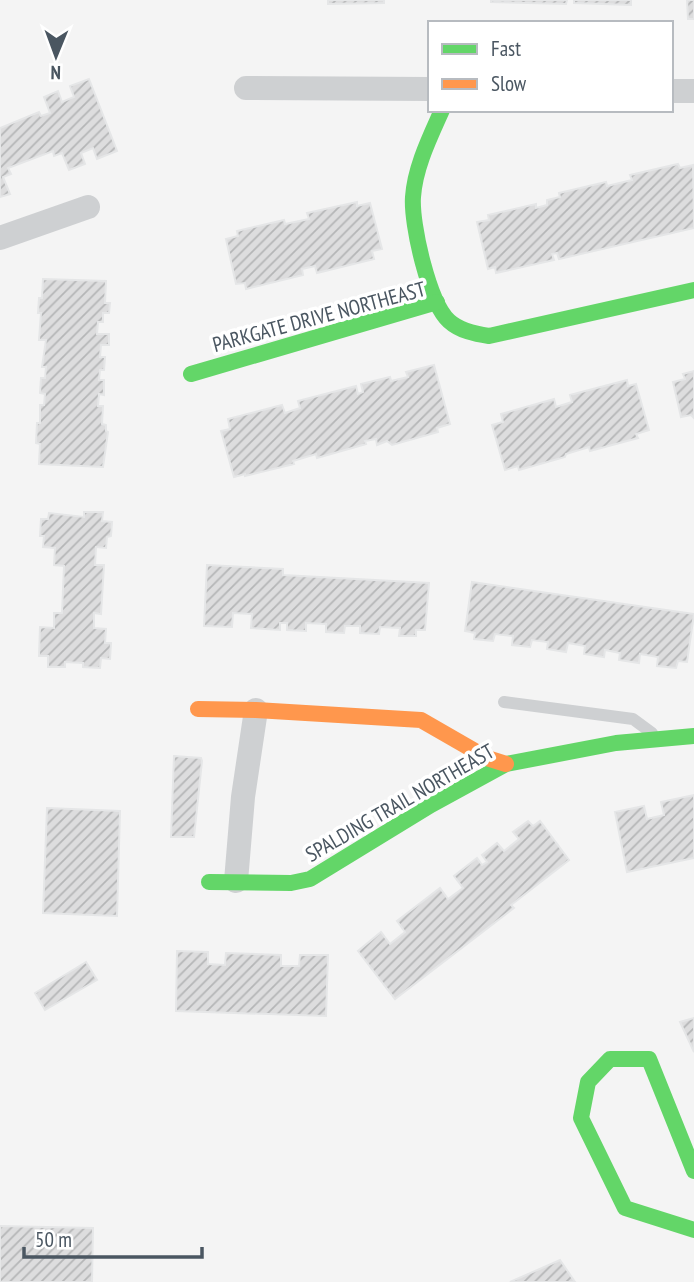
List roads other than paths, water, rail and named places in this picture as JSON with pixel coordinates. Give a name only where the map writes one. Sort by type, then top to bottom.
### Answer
[{"type":"street","points":[[246,88],[428,89]]},
{"type":"street","points":[[673,91],[694,91]]},
{"type":"street","points":[[437,302],[416,239],[413,199],[421,157],[441,112]]},
{"type":"street","points":[[0,238],[88,207]]},
{"type":"street","name":"PARKGATE DRIVE NORTHEAST","points":[[191,374],[437,302],[442,313],[452,323],[474,334],[489,336],[694,290]]},
{"type":"street","points":[[198,709],[421,720],[487,758],[506,764]]},
{"type":"street","points":[[236,881],[243,797],[256,710]]},
{"type":"street","name":"SPALDING TRAIL NORTHEAST","points":[[209,882],[290,883],[310,879],[431,805],[506,764],[616,743],[694,736]]},
{"type":"street","points":[[694,1171],[649,1059],[610,1059],[588,1083],[581,1118],[592,1141],[625,1208],[694,1230]]},
{"type":"lane","points":[[504,702],[633,719],[661,739]]}]
